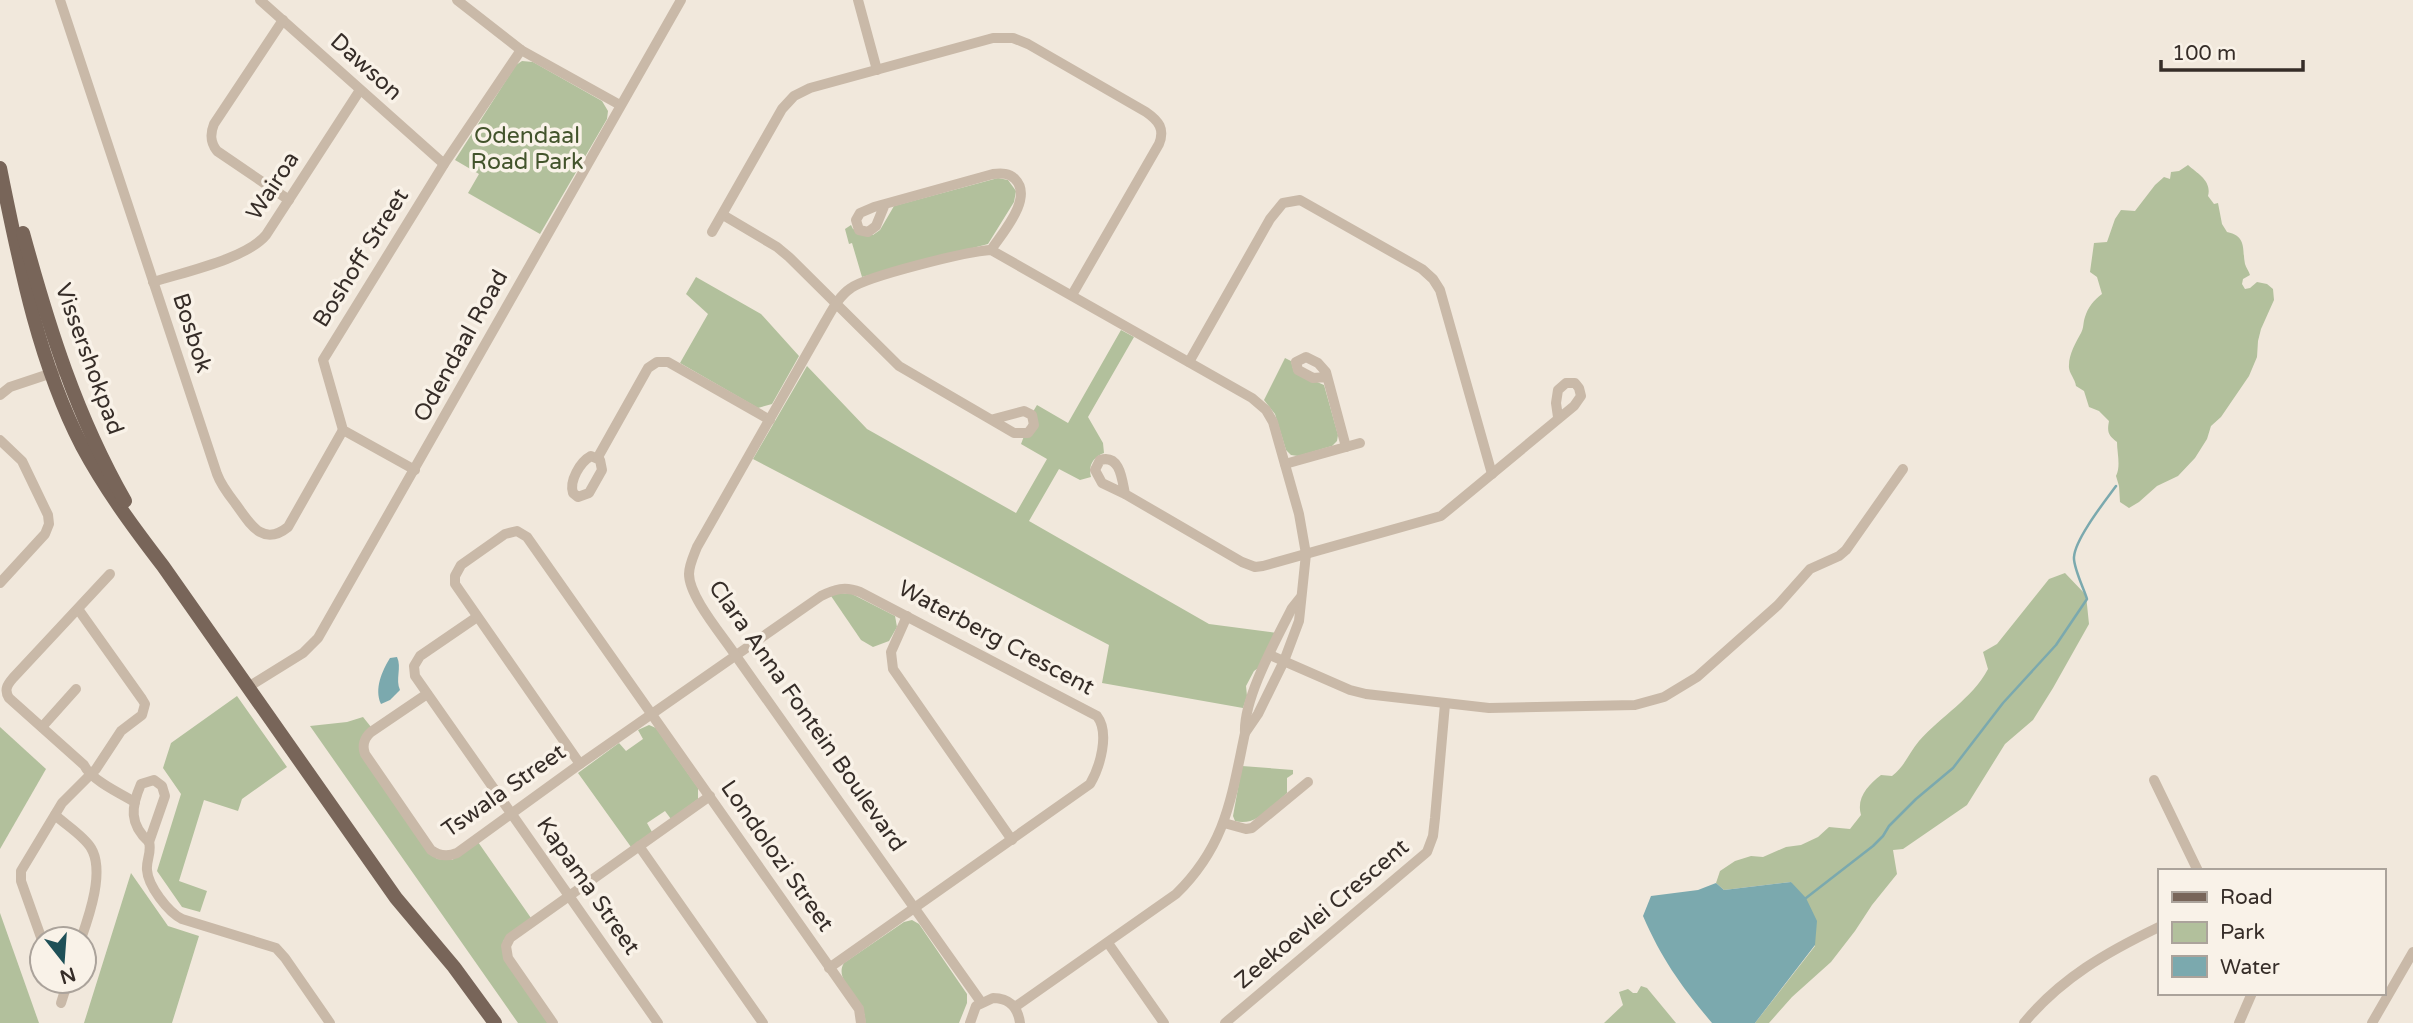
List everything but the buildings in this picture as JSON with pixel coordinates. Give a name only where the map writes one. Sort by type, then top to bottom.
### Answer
[{"type":"main road","name":"Vissershokpad","points":[[0,155],[71,422],[99,476],[484,1023]]},
{"type":"main road","name":"Vissershokpad","points":[[0,168],[16,242],[58,371]]},
{"type":"main road","name":"Vissershokpad","points":[[405,909],[454,967],[495,1023]]},
{"type":"street","name":"Bosbok","points":[[60,0],[217,474],[256,530],[271,535],[288,527],[343,430]]},
{"type":"street","name":"Dawson","points":[[260,0],[444,164]]},
{"type":"street","points":[[457,0],[520,50],[620,105]]},
{"type":"street","name":"Odendaal Road","points":[[248,687],[303,653],[318,638],[681,0]]},
{"type":"street","points":[[858,0],[877,70]]},
{"type":"street","points":[[283,20],[214,124],[211,139],[220,153],[289,200]]},
{"type":"street","points":[[712,232],[789,100],[810,88],[993,38],[1013,38],[1028,44],[1156,119],[1162,132],[1159,144],[1072,295]]},
{"type":"street","name":"Boshoff Street","points":[[343,430],[323,367],[325,354],[444,164],[520,50]]},
{"type":"street","name":"Wairoa","points":[[153,282],[253,248],[266,236],[360,90]]},
{"type":"street","points":[[885,204],[993,174],[1007,174],[1017,182],[1021,196],[1017,208],[991,250],[1261,405],[1273,422],[1299,514],[1306,554],[1300,598],[1302,609],[1300,621],[1283,661],[1252,726],[1245,733]]},
{"type":"street","points":[[1189,362],[1270,219],[1283,204],[1300,200],[1422,269],[1433,279],[1440,290],[1492,474]]},
{"type":"street","points":[[723,215],[777,247],[802,268],[899,366],[993,419]]},
{"type":"street","name":"Clara Anna Fontein Boulevard","points":[[981,1002],[736,656],[700,603],[688,575],[696,549],[837,303],[848,290],[867,281],[972,252],[991,250]]},
{"type":"street","points":[[598,457],[648,369],[661,361],[668,362],[770,420]]},
{"type":"street","points":[[0,395],[10,387],[58,371]]},
{"type":"street","points":[[1327,377],[1346,447]]},
{"type":"street","points":[[1125,494],[1242,562],[1263,566],[1436,519],[1558,417]]},
{"type":"street","points":[[343,430],[415,470]]},
{"type":"street","points":[[0,440],[22,461],[48,515],[49,524],[45,534],[0,583]]},
{"type":"street","points":[[1285,464],[1360,443]]},
{"type":"street","points":[[1270,655],[1350,690],[1445,704],[1489,708],[1604,707],[1650,701],[1678,690],[1697,677],[1777,605],[1810,569],[1846,550],[1903,470]]},
{"type":"street","name":"Londolozi Street","points":[[477,617],[455,584],[456,572],[461,565],[506,534],[521,532],[859,1009],[861,1023]]},
{"type":"street","points":[[110,574],[6,688],[9,698],[91,769],[117,790],[136,798]]},
{"type":"street","name":"Waterberg Crescent","points":[[736,656],[821,596],[836,589],[851,589],[1083,707],[1097,716],[1104,731],[1095,774],[1090,784],[830,968]]},
{"type":"street","points":[[1015,1007],[1167,901],[1194,877],[1224,823],[1245,733],[1244,723],[1250,698],[1292,608],[1300,598]]},
{"type":"street","points":[[37,925],[20,875],[66,798],[121,731],[142,715],[145,704],[78,609]]},
{"type":"street","points":[[907,616],[891,652],[893,670],[1012,840]]},
{"type":"street","points":[[477,617],[580,764]]},
{"type":"street","name":"Kapama Street","points":[[477,617],[421,656],[416,662],[415,676],[658,1023]]},
{"type":"street","name":"Tswala Street","points":[[427,694],[371,732],[365,738],[363,747],[365,754],[431,850],[443,856],[457,853],[736,656]]},
{"type":"street","points":[[42,727],[76,689]]},
{"type":"street","name":"Zeekoevlei Crescent","points":[[1225,1023],[1427,852],[1433,836],[1445,704]]},
{"type":"street","points":[[2154,780],[2197,869]]},
{"type":"street","points":[[149,842],[165,790],[158,782],[147,781],[141,784],[132,808],[134,823],[149,842],[151,850],[146,866],[148,877],[173,914],[276,948],[330,1023]]},
{"type":"street","points":[[1224,823],[1252,828],[1308,782]]},
{"type":"street","points":[[554,1023],[508,958],[506,946],[514,934],[710,796]]},
{"type":"street","points":[[55,815],[93,851],[95,895],[85,925]]},
{"type":"street","points":[[639,846],[763,1023]]},
{"type":"street","points":[[2024,1023],[2040,1003],[2079,971],[2107,953],[2158,928]]},
{"type":"street","points":[[1108,943],[1164,1023]]},
{"type":"street","points":[[2372,1023],[2413,952]]},
{"type":"street","points":[[61,1003],[64,995]]},
{"type":"street","points":[[2239,1023],[2251,995]]},
{"type":"street","points":[[970,1023],[973,1011],[981,1002],[999,998],[1015,1007],[1020,1023]]},
{"type":"green space","name":"Odendaal Road Park","points":[[522,61],[533,62],[602,101],[608,111],[607,119],[540,234],[468,193],[479,174],[455,160],[516,65]]},
{"type":"green space","points":[[2188,165],[2206,182],[2208,196],[2214,204],[2218,203],[2222,224],[2227,232],[2241,240],[2245,264],[2250,275],[2243,279],[2245,289],[2257,282],[2267,284],[2273,289],[2274,300],[2261,329],[2257,357],[2249,376],[2221,417],[2211,426],[2207,439],[2195,458],[2178,476],[2157,486],[2129,508],[2120,502],[2116,476],[2119,464],[2117,442],[2109,433],[2109,421],[2099,411],[2089,407],[2084,391],[2076,386],[2069,361],[2088,310],[2102,294],[2097,277],[2090,272],[2094,243],[2107,242],[2121,210],[2135,211],[2164,177],[2170,179],[2171,172],[2179,171]]},
{"type":"green space","points":[[998,178],[1008,180],[1016,191],[1014,202],[988,244],[862,277],[845,229],[851,225],[853,229],[873,235],[880,230],[894,206]]},
{"type":"green space","points":[[696,277],[761,314],[799,356],[772,404],[758,408],[680,363],[708,314],[686,294]]},
{"type":"green space","points":[[1121,330],[1134,337],[1088,417],[1103,443],[1104,453],[1092,462],[1091,477],[1080,480],[1059,469],[1029,521],[1209,624],[1277,633],[1261,666],[1254,671],[1246,686],[1247,696],[1243,708],[1102,683],[1109,645],[753,459],[807,366],[867,429],[1016,513],[1047,459],[1021,444],[1034,410],[1037,405],[1068,423]]},
{"type":"green space","points":[[1285,358],[1291,361],[1294,372],[1324,385],[1338,435],[1332,446],[1298,456],[1291,455],[1286,450],[1275,414],[1264,400]]},
{"type":"green space","points":[[2065,573],[2086,595],[2089,624],[2033,720],[2005,744],[1967,805],[1903,849],[1893,850],[1897,874],[1831,962],[1792,997],[1769,1023],[1755,1023],[1815,946],[1791,882],[1724,890],[1716,883],[1720,871],[1735,861],[1751,856],[1763,857],[1786,847],[1801,845],[1818,837],[1829,827],[1850,829],[1861,815],[1860,803],[1868,788],[1881,775],[1892,776],[1904,764],[1919,741],[1974,689],[1988,669],[1983,652],[1997,644],[2049,579]]},
{"type":"green space","points":[[839,593],[852,594],[895,616],[897,627],[889,641],[873,647],[861,640],[831,596]]},
{"type":"green space","points":[[237,696],[287,767],[242,799],[238,811],[204,800],[179,881],[207,891],[200,912],[182,907],[157,871],[181,794],[163,768],[171,743]]},
{"type":"green space","points":[[363,717],[371,727],[360,740],[437,859],[452,860],[478,842],[531,918],[503,941],[548,1023],[518,1023],[310,726],[347,722]]},
{"type":"green space","points":[[649,725],[656,728],[698,788],[698,799],[671,819],[665,811],[647,823],[652,832],[631,847],[578,773],[619,743],[626,751],[643,739],[638,730]]},
{"type":"green space","points":[[0,727],[46,769],[0,849]]},
{"type":"green space","points":[[1242,766],[1293,770],[1293,774],[1287,778],[1287,793],[1257,818],[1243,822],[1235,821],[1233,816]]},
{"type":"green space","points":[[131,873],[168,926],[199,936],[172,1023],[84,1023],[93,995],[98,995],[98,978]]},
{"type":"green space","points":[[0,913],[39,1023],[0,1023]]},
{"type":"green space","points":[[912,920],[919,924],[967,994],[967,1003],[959,1023],[865,1023],[861,1007],[843,977],[844,963],[904,922]]},
{"type":"green space","points":[[1641,986],[1647,988],[1676,1023],[1604,1023],[1623,1005],[1619,992],[1628,989],[1637,993]]},
{"type":"water","points":[[397,657],[400,690],[390,700],[381,704],[378,692],[382,674],[390,658]]},
{"type":"water","points":[[1791,882],[1806,898],[1817,921],[1815,945],[1755,1023],[1712,1023],[1673,972],[1650,932],[1643,916],[1651,896],[1698,890],[1716,883],[1724,890]]},
{"type":"waterway","points":[[1806,898],[1873,846],[1916,799],[1953,768],[2003,703],[2056,645],[2087,599],[2075,566],[2074,557],[2079,540],[2116,486]]}]
